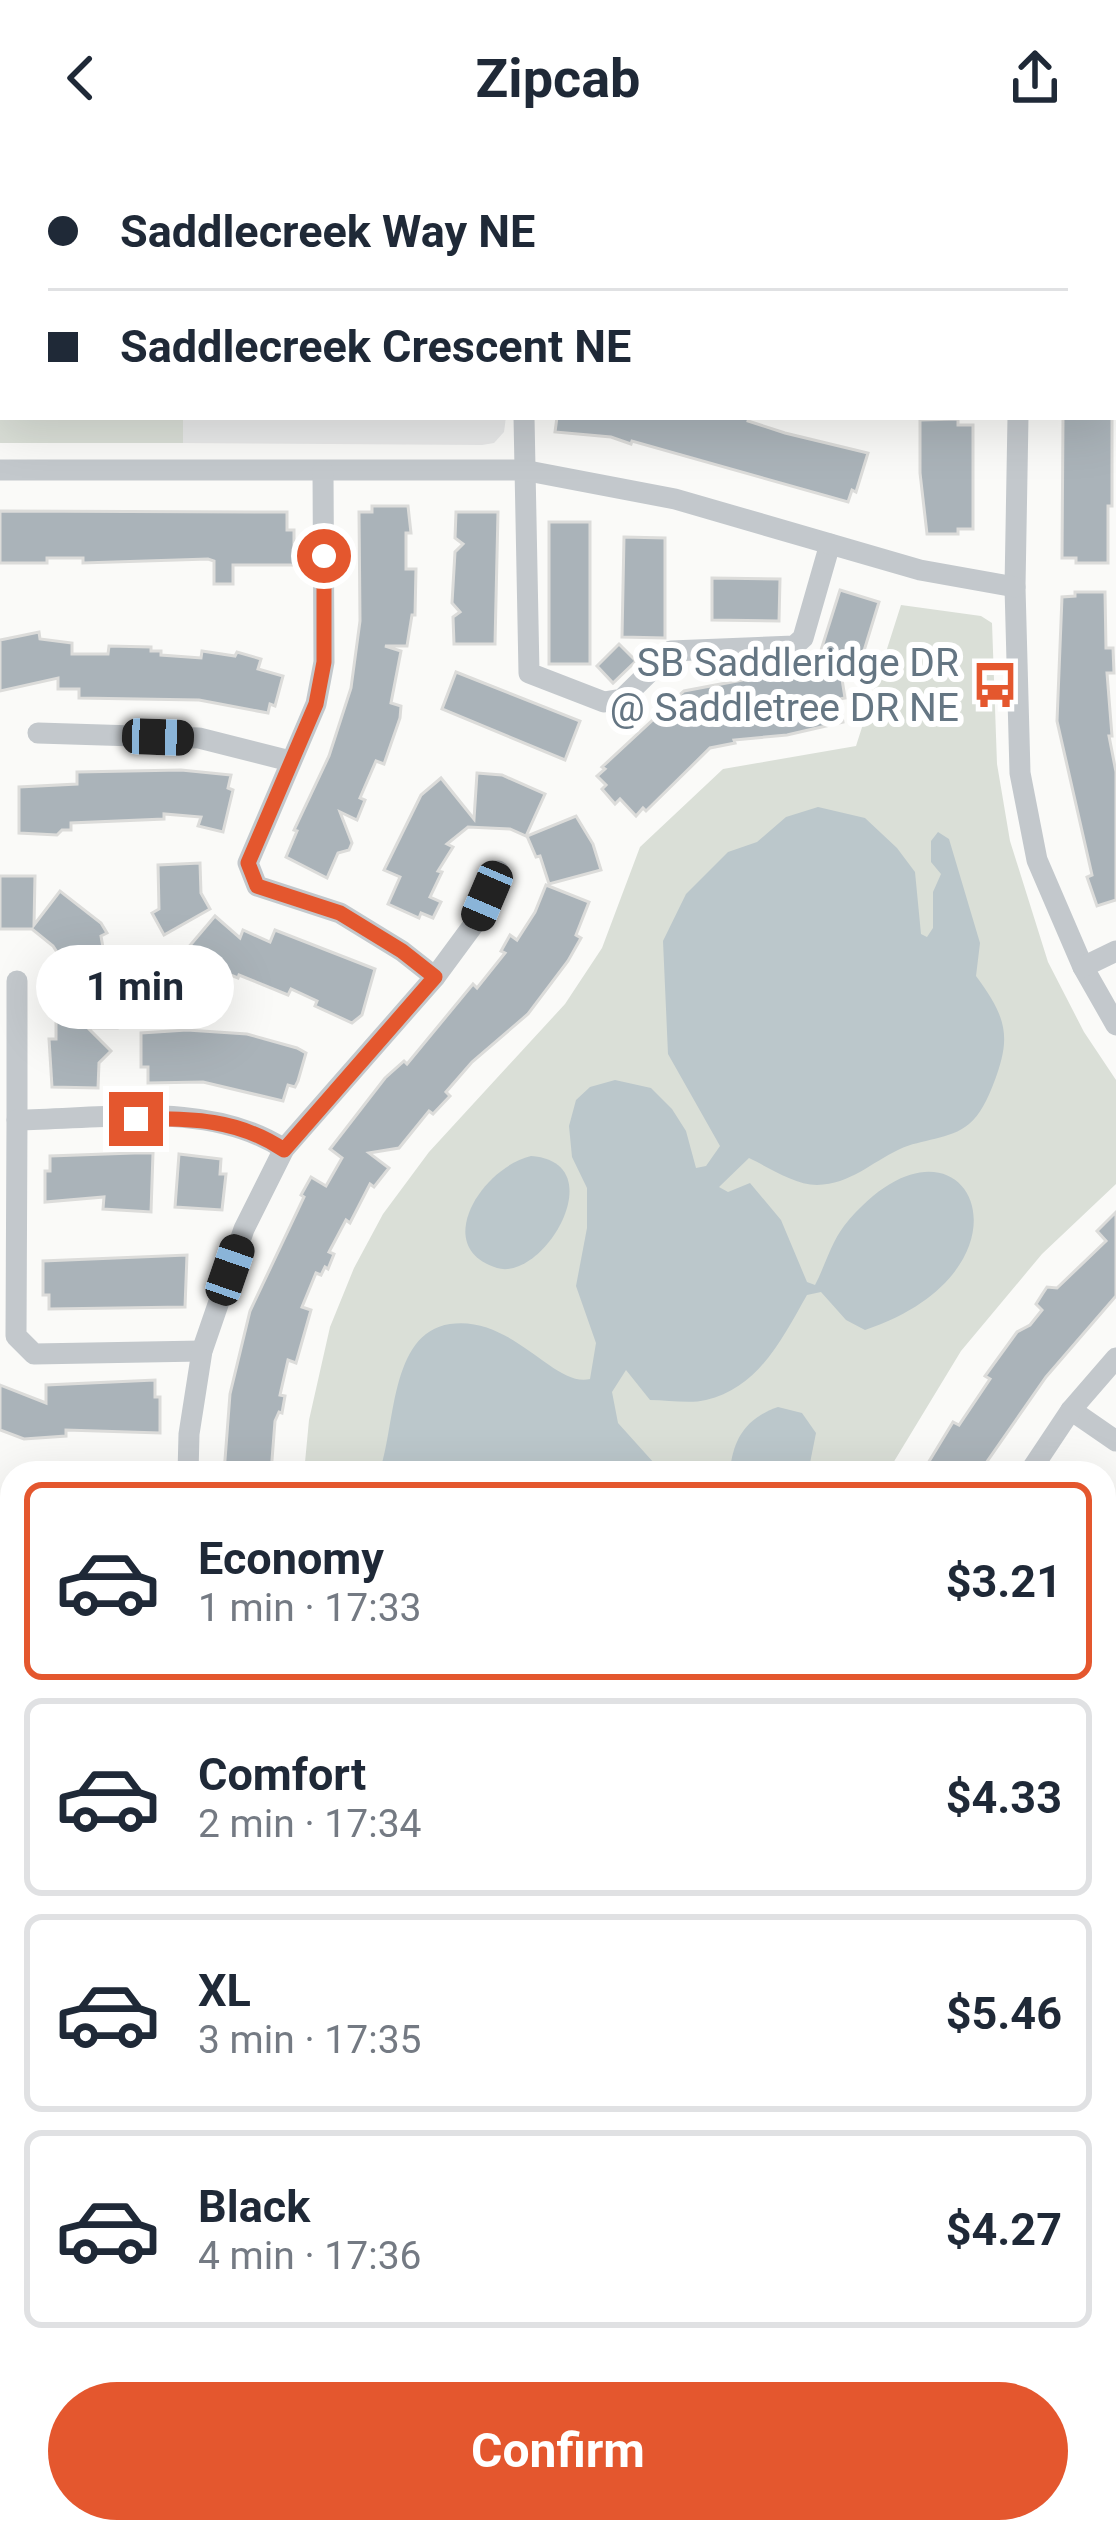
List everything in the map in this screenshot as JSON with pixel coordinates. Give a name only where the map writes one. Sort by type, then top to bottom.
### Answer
[{"type":"street","points":[[524,420],[529,673],[604,702],[622,699],[671,651],[794,646],[802,638],[830,544]]},
{"type":"street","points":[[1018,420],[1015,587],[1020,773],[1037,860],[1083,968],[1116,1025]]},
{"type":"street","points":[[0,470],[524,470],[674,499],[920,570],[1015,587]]},
{"type":"street","points":[[323,471],[324,662],[316,704],[248,863],[257,886],[340,913],[435,977]]},
{"type":"street","points":[[38,733],[199,738],[290,761]]},
{"type":"street","points":[[188,1461],[202,1352],[244,1228],[284,1150],[435,977],[477,920],[498,871]]},
{"type":"street","points":[[1083,968],[1116,951]]},
{"type":"street","points":[[17,981],[16,1336],[34,1354],[202,1352]]},
{"type":"street","points":[[17,1120],[225,1122],[257,1132],[284,1150]]},
{"type":"street","points":[[1037,1461],[1071,1410],[1116,1358]]},
{"type":"street","points":[[1071,1410],[1116,1441]]},
{"type":"shaded area","points":[[0,420],[183,420],[183,443],[0,443]]},
{"type":"shaded area","points":[[183,420],[506,420],[504,432],[494,443],[482,445],[183,443]]},
{"type":"shaded area","points":[[901,605],[981,616],[992,623],[997,764],[1010,841],[1048,962],[1084,1032],[1116,1080],[1116,1184],[1042,1254],[961,1351],[894,1461],[305,1461],[309,1420],[330,1327],[383,1214],[429,1152],[565,1004],[602,948],[640,847],[723,769],[856,746]]},
{"type":"shaded area","points":[[818,807],[865,818],[915,872],[921,934],[927,937],[933,928],[933,892],[941,874],[931,862],[931,841],[938,832],[949,839],[980,943],[976,976],[1000,1016],[1003,1054],[980,1111],[953,1133],[900,1149],[829,1184],[800,1182],[749,1158],[719,1187],[728,1192],[750,1183],[781,1220],[807,1282],[815,1285],[844,1226],[887,1186],[924,1172],[953,1178],[970,1200],[973,1231],[958,1266],[923,1301],[865,1330],[846,1320],[821,1292],[807,1295],[755,1373],[725,1394],[706,1400],[650,1400],[626,1370],[612,1392],[618,1423],[652,1461],[382,1461],[405,1363],[430,1331],[450,1324],[493,1330],[562,1373],[590,1379],[596,1343],[576,1286],[587,1228],[587,1188],[572,1157],[569,1126],[576,1100],[590,1087],[615,1080],[651,1088],[686,1131],[696,1168],[706,1166],[720,1146],[668,1054],[663,941],[686,894],[728,852],[757,842],[786,817]]},
{"type":"shaded area","points":[[531,1156],[555,1163],[567,1178],[569,1198],[563,1219],[534,1257],[515,1267],[497,1268],[477,1258],[467,1244],[470,1209],[495,1176]]},
{"type":"shaded area","points":[[778,1407],[802,1413],[816,1433],[810,1461],[732,1461],[743,1432],[757,1417]]},
{"type":"building","points":[[557,420],[748,420],[868,453],[856,492],[852,490],[848,502],[632,441],[555,432]]},
{"type":"building","points":[[920,420],[973,425],[973,529],[927,534]]},
{"type":"building","points":[[1063,420],[1112,420],[1108,563],[1062,558]]},
{"type":"building","points":[[372,506],[408,506],[411,533],[406,533],[406,569],[416,569],[415,615],[407,646],[385,646],[401,651],[391,703],[401,706],[400,718],[384,764],[376,761],[360,798],[365,800],[357,820],[340,812],[352,843],[349,850],[338,853],[327,878],[286,857],[329,756],[351,688],[360,621],[359,512],[372,512]]},
{"type":"building","points":[[0,511],[287,512],[287,530],[294,530],[294,565],[233,565],[233,584],[214,584],[214,561],[208,559],[83,563],[83,558],[47,558],[47,563],[0,563]]},
{"type":"building","points":[[456,512],[498,512],[495,644],[454,644],[453,617],[460,612],[452,603],[455,552],[463,544],[455,538]]},
{"type":"building","points":[[549,522],[590,522],[590,664],[549,664]]},
{"type":"building","points":[[624,537],[665,538],[665,638],[622,637]]},
{"type":"building","points":[[712,578],[780,579],[779,621],[712,620]]},
{"type":"building","points":[[840,590],[879,602],[859,667],[839,660],[843,722],[710,748],[646,811],[643,808],[636,816],[620,799],[615,804],[597,776],[602,767],[684,691],[816,666]]},
{"type":"building","points":[[1075,592],[1105,592],[1106,648],[1113,648],[1114,673],[1107,673],[1109,736],[1116,772],[1116,900],[1097,906],[1087,877],[1092,875],[1057,721],[1062,597],[1075,596]]},
{"type":"building","points":[[39,632],[40,639],[72,643],[72,654],[108,654],[109,646],[151,647],[161,655],[201,658],[202,651],[235,656],[237,652],[261,659],[258,669],[283,676],[275,706],[270,704],[268,713],[199,700],[79,698],[79,689],[58,689],[58,678],[0,691],[0,640]]},
{"type":"building","points":[[619,644],[636,661],[613,683],[597,666]]},
{"type":"building","points":[[456,672],[580,721],[565,760],[442,709]]},
{"type":"building","points":[[181,770],[231,775],[228,788],[233,790],[223,832],[198,826],[201,817],[164,814],[164,819],[71,823],[71,830],[57,835],[19,833],[19,787],[77,784],[77,772]]},
{"type":"building","points":[[477,773],[502,775],[545,794],[526,836],[510,829],[468,827],[447,844],[453,847],[430,897],[441,902],[433,918],[421,913],[419,918],[388,904],[400,877],[384,870],[421,795],[441,778],[474,819]]},
{"type":"building","points":[[576,816],[593,844],[601,870],[549,884],[527,836]]},
{"type":"building","points":[[200,863],[201,893],[210,909],[164,935],[152,913],[159,909],[158,865]]},
{"type":"building","points":[[0,876],[35,876],[34,925],[60,891],[107,933],[101,936],[117,1028],[88,1028],[111,1051],[99,1063],[98,1088],[52,1087],[49,1039],[56,1039],[56,1001],[68,1001],[64,963],[53,946],[32,929],[0,929]]},
{"type":"building","points":[[546,885],[589,902],[576,935],[581,938],[528,1014],[472,1062],[446,1092],[450,1096],[433,1114],[429,1111],[399,1148],[369,1153],[389,1168],[374,1187],[370,1184],[350,1223],[346,1220],[329,1252],[334,1254],[328,1269],[316,1273],[302,1307],[311,1310],[296,1363],[288,1360],[272,1461],[225,1461],[230,1394],[250,1311],[311,1177],[326,1186],[342,1158],[330,1149],[385,1078],[404,1061],[407,1064],[473,984],[477,988],[505,953],[501,951],[510,935],[517,940]]},
{"type":"building","points":[[215,916],[240,938],[243,930],[270,942],[275,930],[375,969],[362,1015],[352,1023],[291,989],[288,995],[239,975],[228,974],[225,981],[201,972],[181,956]]},
{"type":"building","points":[[141,1033],[247,1034],[297,1048],[306,1053],[298,1081],[295,1087],[288,1085],[283,1101],[203,1082],[148,1083],[148,1067],[141,1067]]},
{"type":"building","points":[[153,1153],[151,1212],[103,1209],[104,1197],[45,1202],[50,1156]]},
{"type":"building","points":[[179,1154],[221,1159],[220,1174],[226,1174],[222,1210],[175,1207]]},
{"type":"building","points":[[1116,1212],[1116,1296],[1046,1377],[987,1461],[929,1461],[953,1422],[959,1425],[990,1379],[985,1376],[1017,1332],[1042,1310],[1036,1304],[1047,1287],[1057,1288],[1106,1241],[1097,1231]]},
{"type":"building","points":[[187,1255],[185,1307],[49,1309],[49,1295],[43,1295],[43,1261]]},
{"type":"building","points":[[155,1380],[160,1433],[66,1430],[66,1436],[24,1439],[0,1430],[0,1385],[46,1403],[46,1385]]},
{"type":"place","name":"SB Saddleridge DR @ Saddletree DR NE","points":[[995,685]]},
{"type":"route","points":[[136,1119],[225,1122],[257,1132],[284,1150],[435,977],[340,913],[257,886],[248,863],[316,704],[324,662],[324,556]]}]
